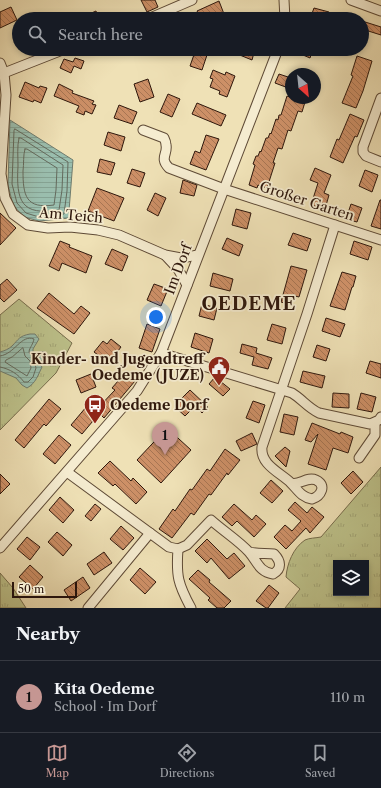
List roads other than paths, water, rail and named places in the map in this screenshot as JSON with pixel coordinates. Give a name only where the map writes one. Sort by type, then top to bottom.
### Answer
[{"type":"street","points":[[164,12],[192,0]]},
{"type":"street","points":[[284,0],[285,12]]},
{"type":"street","points":[[351,0],[381,11]]},
{"type":"street","points":[[4,73],[47,56]]},
{"type":"street","name":"Im Dorf","points":[[0,548],[137,391],[161,353],[275,56]]},
{"type":"street","name":"Am Teich","points":[[0,63],[4,73],[6,95],[1,174],[5,198],[13,214],[28,225],[48,228],[70,227],[98,230],[119,235],[165,255],[181,258],[198,255]]},
{"type":"street","points":[[381,98],[363,147],[363,152],[366,156],[381,162]]},
{"type":"street","name":"Großer Garten","points":[[143,130],[164,138],[167,146],[164,157],[165,164],[169,168],[224,189],[381,240]]},
{"type":"street","points":[[291,483],[276,472],[266,461],[261,452],[335,225]]},
{"type":"street","name":"Am Teich","points":[[165,255],[178,269],[187,285]]},
{"type":"street","points":[[161,353],[292,393],[319,413],[370,424],[378,420]]},
{"type":"street","points":[[359,458],[375,435],[378,420]]},
{"type":"street","points":[[67,472],[169,547],[178,549],[187,545],[211,520],[249,552]]},
{"type":"street","points":[[88,608],[150,533]]},
{"type":"street","points":[[178,549],[176,570],[179,582],[191,608]]},
{"type":"water","points":[[10,120],[73,160],[69,211],[70,218],[39,221],[24,217],[13,205],[8,185]]},
{"type":"water","points":[[35,334],[39,339],[33,349],[33,352],[45,352],[47,360],[45,363],[42,360],[39,363],[42,367],[38,376],[33,384],[27,388],[16,378],[0,371],[0,352],[12,346],[21,337]]},
{"type":"place","name":"Kinder- und Jugendtreff Oedeme (JUZE)","points":[[219,386]]},
{"type":"place","name":"Oedeme Dorf","points":[[95,424]]},
{"type":"place","name":"Kita Oedeme","points":[[165,455]]},
{"type":"district","name":"OEDEME","points":[[249,304]]}]
